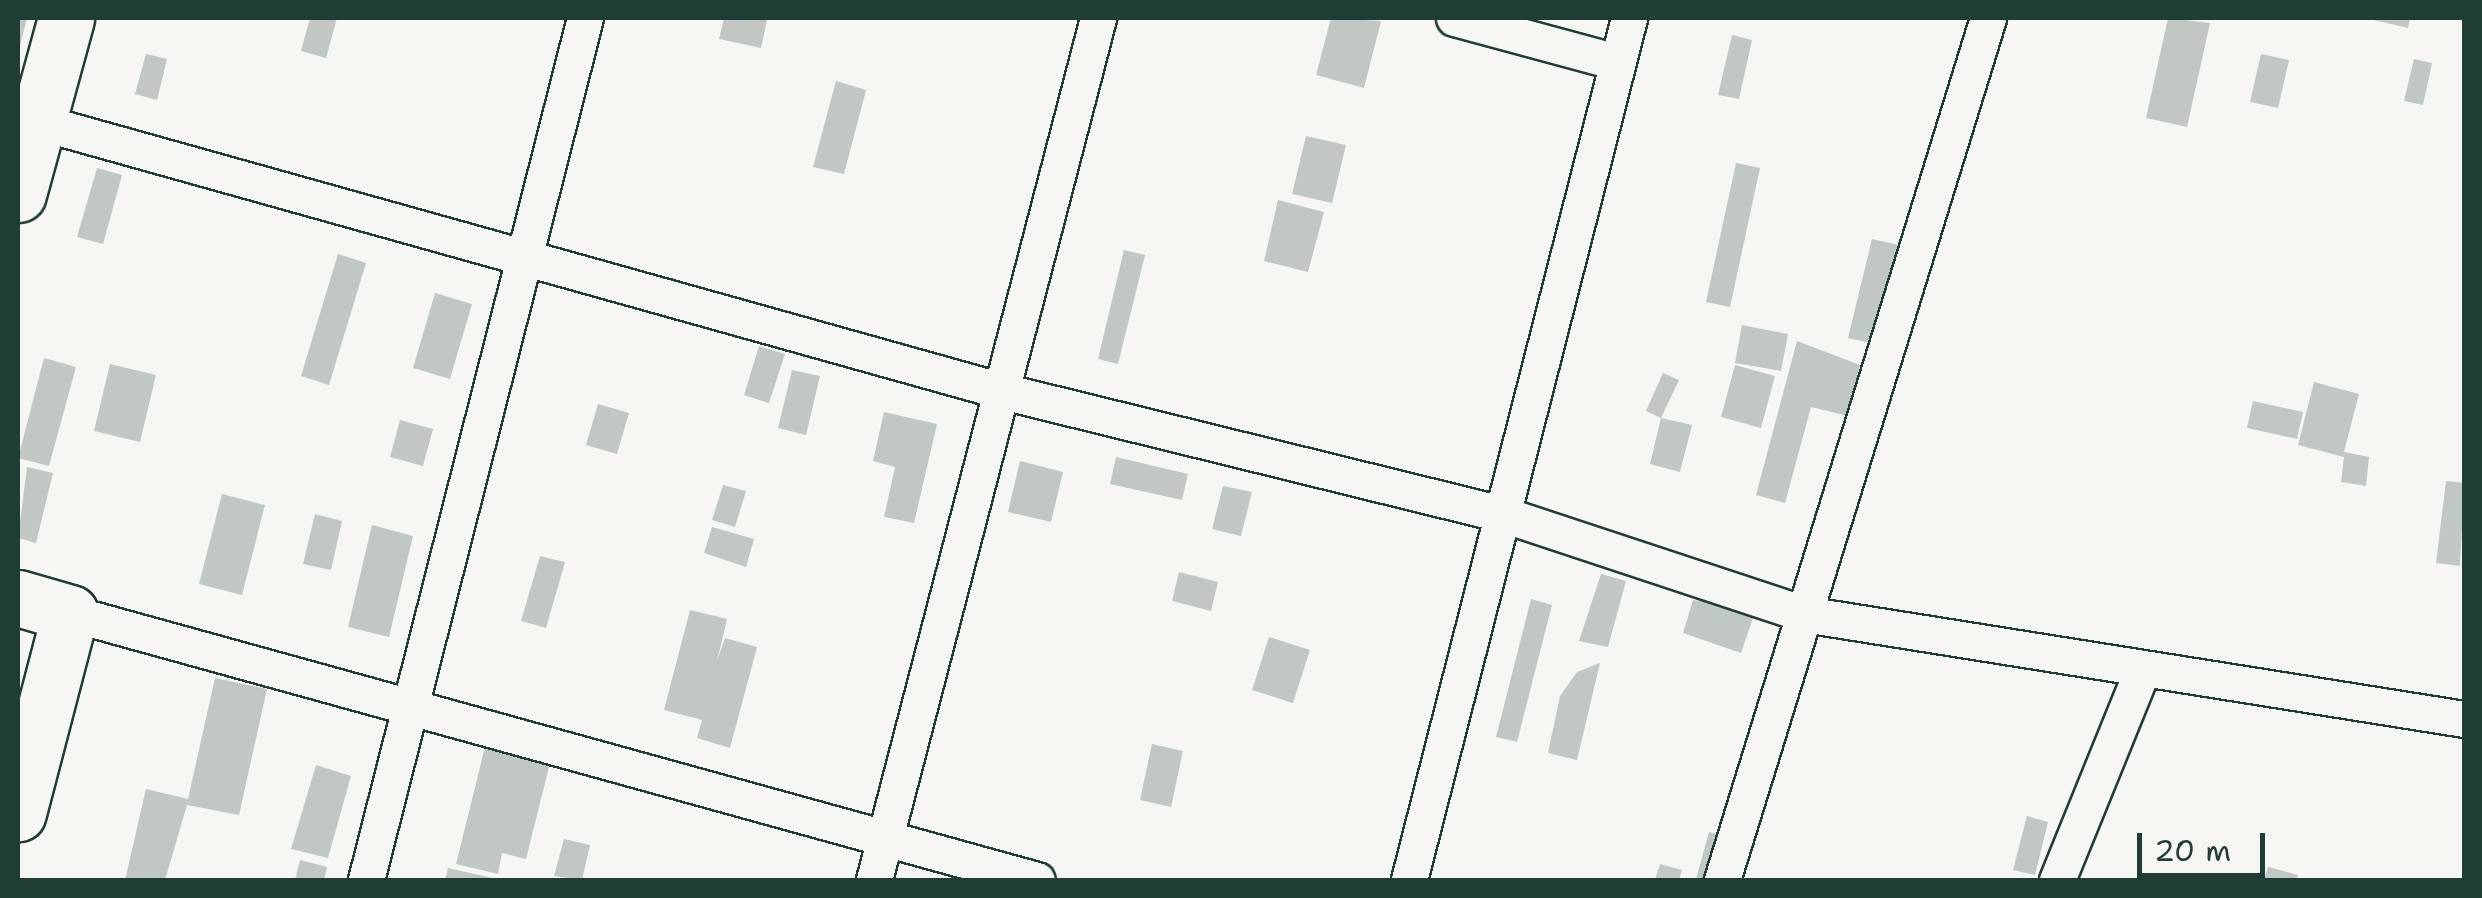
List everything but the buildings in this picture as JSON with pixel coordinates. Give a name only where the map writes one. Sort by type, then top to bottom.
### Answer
[{"type":"main road","points":[[18,194],[28,118],[66,18]]},
{"type":"main road","points":[[18,598],[70,613],[18,814]]},
{"type":"street","points":[[366,880],[414,713],[585,18]]},
{"type":"street","points":[[874,880],[1098,18]]},
{"type":"street","points":[[1454,18],[1617,62]]},
{"type":"street","points":[[1409,880],[1629,18]]},
{"type":"street","points":[[1722,880],[1988,18]]},
{"type":"street","points":[[28,118],[527,251],[1002,391],[1502,514],[1804,614],[2142,671],[2464,718]]},
{"type":"street","points":[[70,613],[883,844],[1037,880]]},
{"type":"street","points":[[2058,880],[2142,671]]}]
